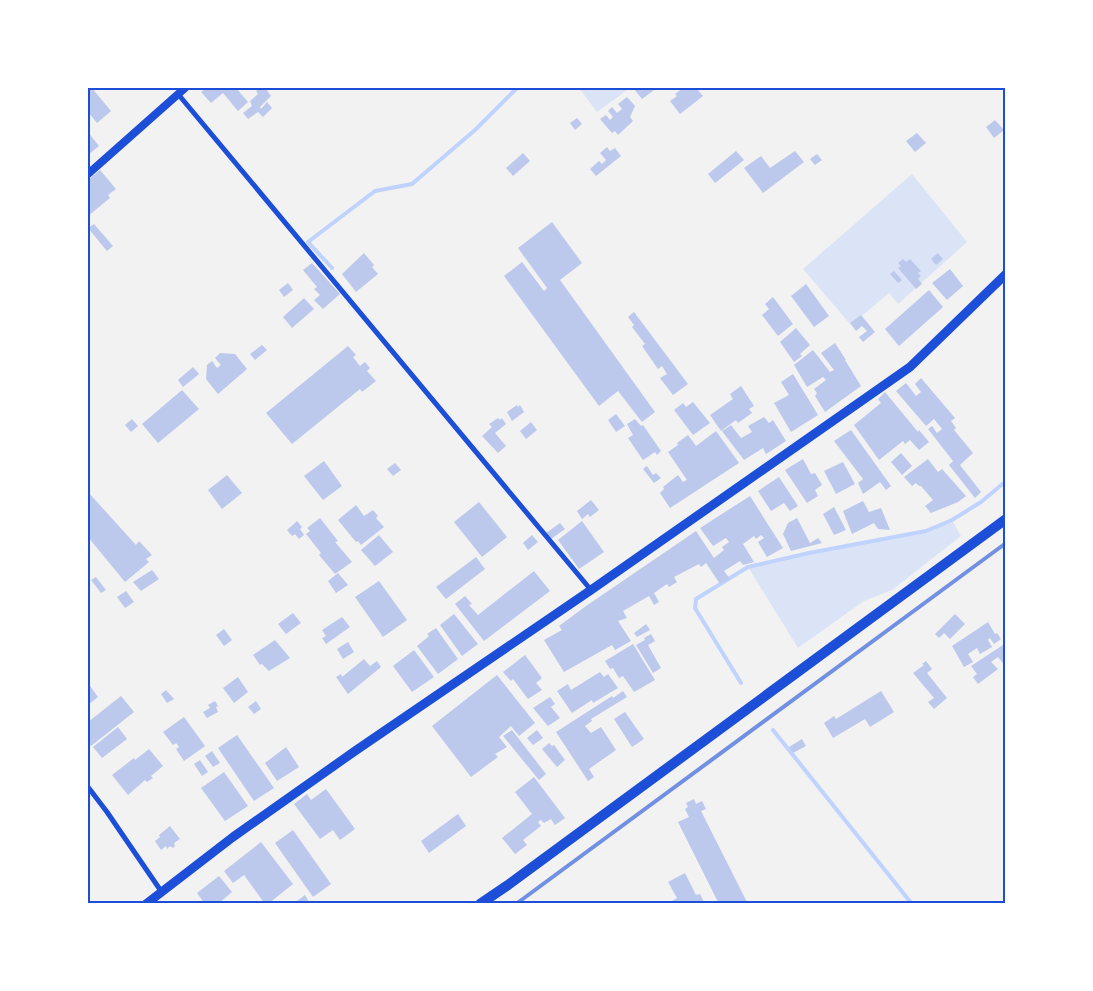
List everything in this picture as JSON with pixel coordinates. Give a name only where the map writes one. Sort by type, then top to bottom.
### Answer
[{"type":"highway","points":[[480,904],[555,851],[1006,519]]},
{"type":"main road","points":[[146,904],[160,891],[233,837],[355,751],[591,590],[910,367],[1006,274]]},
{"type":"street","points":[[88,174],[185,88]]},
{"type":"street","points":[[178,94],[591,590]]},
{"type":"street","points":[[88,788],[107,812],[160,891]]},
{"type":"shaded area","points":[[579,88],[630,88],[597,112]]},
{"type":"shaded area","points":[[912,174],[967,242],[898,304],[889,293],[851,325],[803,269]]},
{"type":"shaded area","points":[[952,520],[961,536],[892,590],[864,601],[798,648],[748,567],[809,553],[926,531]]},
{"type":"building","points":[[88,88],[92,88],[111,111],[97,123],[88,112]]},
{"type":"building","points":[[206,88],[236,88],[248,102],[238,111],[223,93],[211,103],[201,92]]},
{"type":"building","points":[[657,88],[642,99],[634,89]]},
{"type":"building","points":[[683,88],[696,88],[703,96],[680,114],[670,101]]},
{"type":"building","points":[[266,89],[271,96],[260,107],[261,109],[267,102],[272,108],[263,117],[258,112],[248,119],[243,113],[252,106],[250,101],[258,94],[256,91]]},
{"type":"building","points":[[627,97],[635,106],[630,117],[633,121],[618,135],[615,131],[612,133],[600,119],[606,115],[610,120],[613,117],[608,111],[612,107],[617,113],[622,109],[618,104]]},
{"type":"building","points":[[577,118],[582,124],[575,130],[570,123]]},
{"type":"building","points":[[995,120],[1004,130],[994,138],[986,127]]},
{"type":"building","points":[[88,132],[99,146],[88,155]]},
{"type":"building","points":[[917,133],[926,143],[915,152],[906,141]]},
{"type":"building","points":[[607,147],[610,151],[615,148],[621,156],[596,176],[590,169],[599,161],[602,164],[606,160],[600,153]]},
{"type":"building","points":[[736,151],[744,160],[715,183],[708,174]]},
{"type":"building","points":[[795,151],[804,162],[763,193],[744,168],[761,156],[770,168]]},
{"type":"building","points":[[523,153],[530,161],[513,176],[506,168]]},
{"type":"building","points":[[817,154],[822,160],[815,165],[810,159]]},
{"type":"building","points":[[100,170],[116,189],[108,195],[110,198],[88,216],[88,180]]},
{"type":"building","points":[[552,222],[582,263],[560,280],[655,412],[642,422],[618,391],[599,406],[504,276],[522,262],[544,291],[547,288],[518,248]]},
{"type":"building","points":[[94,224],[113,246],[107,251],[88,228]]},
{"type":"building","points":[[364,253],[374,265],[372,267],[378,274],[356,292],[342,274]]},
{"type":"building","points":[[938,253],[943,259],[936,265],[931,259]]},
{"type":"building","points":[[903,259],[906,262],[910,259],[921,271],[918,273],[921,276],[918,279],[922,284],[916,289],[898,268],[901,266],[898,263]]},
{"type":"building","points":[[312,263],[340,294],[323,309],[314,300],[320,295],[314,289],[317,287],[303,270]]},
{"type":"building","points":[[950,269],[963,286],[947,300],[932,283]]},
{"type":"building","points":[[894,271],[902,280],[898,283],[890,274]]},
{"type":"building","points":[[288,283],[293,290],[284,297],[279,290]]},
{"type":"building","points":[[806,284],[829,316],[814,327],[791,296]]},
{"type":"building","points":[[929,290],[943,307],[899,346],[885,329]]},
{"type":"building","points":[[773,297],[793,324],[778,336],[762,315],[769,309],[765,304]]},
{"type":"building","points":[[304,298],[314,309],[292,328],[283,317]]},
{"type":"building","points":[[634,312],[688,384],[673,395],[660,378],[667,374],[662,366],[658,369],[642,346],[645,344],[632,327],[634,325],[628,317]]},
{"type":"building","points":[[861,315],[875,332],[863,342],[859,337],[867,331],[862,326],[856,331],[850,323]]},
{"type":"building","points":[[796,328],[810,345],[800,354],[802,356],[794,362],[780,342]]},
{"type":"building","points":[[835,343],[861,386],[825,412],[815,396],[817,393],[814,389],[826,380],[823,377],[807,387],[794,365],[813,350],[830,372],[834,370],[821,353]]},
{"type":"building","points":[[262,345],[267,350],[255,360],[250,354]]},
{"type":"building","points":[[348,346],[356,355],[353,357],[360,366],[365,362],[370,368],[367,371],[376,381],[362,392],[360,389],[292,444],[266,413]]},
{"type":"building","points":[[220,353],[235,354],[247,369],[218,394],[206,379],[207,365],[212,361],[217,368],[221,365],[215,358]]},
{"type":"building","points":[[193,367],[199,374],[183,387],[178,380]]},
{"type":"building","points":[[793,374],[818,415],[791,432],[774,403],[789,395],[781,382]]},
{"type":"building","points":[[921,378],[955,418],[951,421],[956,428],[954,430],[973,453],[960,465],[981,492],[975,498],[949,465],[953,461],[928,429],[932,426],[937,433],[942,429],[934,419],[926,426],[896,391],[906,383],[916,396],[921,392],[915,384]]},
{"type":"building","points":[[741,386],[754,406],[749,409],[752,413],[738,423],[736,420],[721,431],[710,415],[733,399],[730,394]]},
{"type":"building","points":[[182,390],[199,409],[158,443],[142,424]]},
{"type":"building","points":[[885,392],[918,432],[919,430],[929,442],[919,450],[910,440],[905,444],[903,441],[879,460],[854,425],[881,403],[878,399]]},
{"type":"building","points":[[693,402],[710,423],[693,435],[674,410],[683,403],[686,407]]},
{"type":"building","points":[[517,405],[518,407],[520,405],[524,412],[512,421],[507,412]]},
{"type":"building","points":[[616,414],[625,426],[616,432],[608,420]]},
{"type":"building","points":[[764,417],[769,423],[773,420],[786,441],[766,454],[763,448],[744,460],[722,431],[731,425],[741,438],[752,432],[748,426]]},
{"type":"building","points":[[498,418],[500,420],[502,418],[506,424],[495,433],[506,446],[498,453],[482,436],[492,427],[489,424]]},
{"type":"building","points":[[132,419],[138,426],[131,432],[125,425]]},
{"type":"building","points":[[635,419],[641,426],[643,425],[661,451],[657,455],[655,452],[643,460],[628,438],[633,435],[627,424]]},
{"type":"building","points":[[531,422],[537,430],[526,439],[520,431]]},
{"type":"building","points":[[851,430],[891,486],[886,490],[880,482],[863,494],[858,483],[863,479],[834,441]]},
{"type":"building","points":[[716,431],[739,463],[670,508],[660,493],[664,489],[663,487],[678,475],[683,482],[687,480],[668,452],[688,435],[696,446]]},
{"type":"building","points":[[901,453],[912,466],[902,475],[891,462]]},
{"type":"building","points":[[803,459],[811,474],[815,473],[822,485],[815,490],[818,496],[807,503],[785,470]]},
{"type":"building","points":[[928,459],[938,472],[942,469],[966,496],[958,502],[931,513],[925,506],[933,500],[921,486],[916,483],[912,486],[904,477]]},
{"type":"building","points":[[324,461],[342,486],[323,500],[304,476]]},
{"type":"building","points":[[843,462],[855,484],[836,494],[824,471]]},
{"type":"building","points":[[395,463],[401,470],[393,476],[387,469]]},
{"type":"building","points":[[647,466],[653,475],[656,473],[661,478],[654,483],[643,469]]},
{"type":"building","points":[[227,475],[242,493],[222,509],[208,490]]},
{"type":"building","points":[[779,477],[798,506],[790,511],[784,503],[771,511],[758,491]]},
{"type":"building","points":[[88,492],[136,545],[139,541],[152,555],[146,559],[149,562],[125,582],[88,537]]},
{"type":"building","points":[[750,496],[783,548],[767,557],[758,542],[764,538],[761,535],[756,539],[754,536],[743,544],[754,562],[743,565],[740,561],[724,571],[730,579],[720,584],[706,563],[701,567],[699,564],[674,577],[677,582],[669,587],[667,584],[654,593],[659,602],[654,605],[649,596],[623,611],[627,618],[618,621],[631,641],[615,650],[612,645],[564,672],[544,640],[562,630],[559,626],[586,606],[696,531],[714,558],[724,550],[722,547],[729,542],[726,538],[713,546],[700,528]]},
{"type":"building","points":[[591,500],[599,510],[590,517],[588,514],[582,519],[577,511]]},
{"type":"building","points":[[863,501],[869,512],[881,508],[890,530],[878,529],[874,523],[852,534],[843,511]]},
{"type":"building","points":[[479,502],[507,537],[482,557],[454,522]]},
{"type":"building","points":[[356,505],[364,516],[373,510],[378,516],[376,518],[384,527],[361,545],[358,541],[356,542],[338,520]]},
{"type":"building","points":[[834,507],[846,530],[834,535],[823,514]]},
{"type":"building","points":[[320,518],[338,541],[335,542],[352,562],[335,574],[319,555],[321,553],[306,534],[310,531],[307,528]]},
{"type":"building","points":[[797,518],[810,543],[818,538],[822,543],[791,551],[783,534],[788,523]]},
{"type":"building","points":[[297,521],[302,527],[300,529],[304,535],[299,539],[295,534],[292,536],[287,530]]},
{"type":"building","points":[[582,521],[604,552],[579,569],[558,540]]},
{"type":"building","points":[[560,523],[565,529],[551,539],[546,533]]},
{"type":"building","points":[[379,535],[393,552],[375,566],[361,550]]},
{"type":"building","points":[[532,535],[538,542],[528,550],[523,543]]},
{"type":"building","points":[[476,557],[485,569],[446,599],[436,587]]},
{"type":"building","points":[[152,570],[159,579],[141,591],[133,582]]},
{"type":"building","points":[[534,571],[550,591],[484,641],[455,604],[465,596],[472,604],[469,605],[478,615]]},
{"type":"building","points":[[338,573],[348,585],[336,593],[328,581]]},
{"type":"building","points":[[96,577],[106,590],[101,593],[91,580]]},
{"type":"building","points":[[379,581],[407,620],[383,637],[355,597]]},
{"type":"building","points":[[126,591],[134,602],[125,608],[117,597]]},
{"type":"building","points":[[293,613],[301,623],[286,634],[278,624]]},
{"type":"building","points":[[454,614],[478,644],[462,656],[440,625]]},
{"type":"building","points":[[955,614],[965,624],[950,639],[944,633],[939,638],[935,634]]},
{"type":"building","points":[[342,617],[350,627],[326,644],[322,638],[326,636],[322,630]]},
{"type":"building","points":[[988,622],[995,634],[997,633],[1001,639],[994,644],[990,638],[988,640],[992,647],[980,654],[977,648],[968,654],[973,662],[964,667],[952,646]]},
{"type":"building","points":[[646,624],[650,630],[637,637],[634,633]]},
{"type":"building","points":[[436,628],[458,659],[438,674],[417,646],[429,636],[427,634]]},
{"type":"building","points":[[224,629],[232,640],[224,646],[216,635]]},
{"type":"building","points":[[651,634],[655,641],[648,645],[661,668],[653,673],[636,645]]},
{"type":"building","points":[[275,640],[290,658],[269,671],[262,664],[260,665],[253,655]]},
{"type":"building","points":[[348,642],[354,652],[343,659],[337,649]]},
{"type":"building","points":[[1006,643],[1006,667],[998,657],[991,662],[998,669],[978,684],[973,677],[977,674],[971,666]]},
{"type":"building","points":[[633,644],[655,680],[634,692],[623,676],[619,678],[613,668],[610,669],[605,661]]},
{"type":"building","points":[[414,650],[434,677],[412,692],[393,666]]},
{"type":"building","points":[[525,655],[542,678],[536,683],[542,690],[528,699],[513,679],[511,681],[503,672]]},
{"type":"building","points":[[364,659],[370,666],[377,661],[381,667],[348,694],[336,677],[341,674],[342,677]]},
{"type":"building","points":[[926,661],[932,669],[927,673],[947,698],[934,709],[928,702],[934,698],[913,673],[924,665],[922,664]]},
{"type":"building","points":[[600,672],[604,677],[608,674],[618,688],[593,703],[592,700],[572,713],[557,691],[568,684],[571,690]]},
{"type":"building","points":[[497,675],[535,723],[519,736],[511,726],[499,737],[507,747],[495,754],[498,757],[471,777],[432,726]]},
{"type":"building","points":[[238,677],[248,692],[234,703],[223,688]]},
{"type":"building","points":[[88,683],[98,697],[88,705]]},
{"type":"building","points":[[166,690],[174,699],[167,703],[161,694]]},
{"type":"building","points":[[623,691],[627,697],[591,719],[592,721],[585,726],[591,733],[601,727],[616,750],[589,769],[594,777],[588,781],[556,732]]},
{"type":"building","points":[[881,691],[894,712],[870,727],[865,719],[833,738],[824,723],[834,716],[836,719]]},
{"type":"building","points":[[121,696],[134,712],[91,746],[88,742],[88,722]]},
{"type":"building","points":[[550,697],[555,704],[551,707],[560,718],[548,726],[533,708]]},
{"type":"building","points":[[215,701],[218,706],[216,707],[218,712],[207,718],[203,712],[210,708],[208,705]]},
{"type":"building","points":[[256,701],[261,709],[254,714],[248,707]]},
{"type":"building","points":[[625,712],[644,739],[632,747],[614,719]]},
{"type":"building","points":[[184,717],[205,746],[184,761],[176,749],[179,747],[176,743],[173,745],[163,732]]},
{"type":"building","points":[[118,727],[127,739],[102,758],[93,747]]},
{"type":"building","points":[[512,730],[546,774],[539,780],[503,736]]},
{"type":"building","points":[[537,730],[543,738],[533,745],[527,738]]},
{"type":"building","points":[[237,735],[274,788],[254,801],[218,748]]},
{"type":"building","points":[[802,739],[806,746],[793,753],[789,747]]},
{"type":"building","points":[[549,743],[552,746],[554,745],[565,760],[557,767],[542,749]]},
{"type":"building","points":[[286,747],[299,767],[277,781],[265,763]]},
{"type":"building","points":[[149,749],[163,766],[151,776],[153,778],[147,782],[145,780],[128,795],[112,775]]},
{"type":"building","points":[[212,751],[220,763],[213,767],[205,756]]},
{"type":"building","points":[[200,760],[208,772],[202,776],[194,764]]},
{"type":"building","points":[[224,772],[248,806],[225,821],[201,788]]},
{"type":"building","points":[[534,777],[565,818],[555,825],[551,819],[544,823],[541,820],[538,822],[541,826],[523,840],[527,845],[515,854],[502,838],[532,814],[515,792]]},
{"type":"building","points":[[326,789],[355,829],[340,840],[333,830],[320,839],[294,804],[307,794],[311,800]]},
{"type":"building","points":[[694,799],[696,804],[702,801],[706,809],[701,811],[748,904],[719,904],[678,822],[689,817],[685,809],[688,807],[686,803]]},
{"type":"building","points":[[458,814],[466,826],[429,853],[421,841]]},
{"type":"building","points":[[170,826],[180,839],[174,843],[175,846],[173,848],[170,846],[167,849],[166,846],[161,850],[155,841]]},
{"type":"building","points":[[293,830],[331,884],[313,897],[275,843]]},
{"type":"building","points":[[261,842],[293,884],[268,904],[265,904],[244,875],[233,883],[224,871]]},
{"type":"building","points":[[685,873],[696,895],[700,894],[705,904],[667,904],[677,898],[668,882]]},
{"type":"building","points":[[219,876],[232,892],[218,904],[205,904],[197,893]]},
{"type":"building","points":[[305,895],[310,904],[293,904]]},
{"type":"waterway","points":[[332,268],[308,242],[375,191],[412,184],[475,130],[517,88]]},
{"type":"waterway","points":[[741,683],[695,608],[696,599],[748,567],[809,553],[926,531],[952,520],[981,502],[1006,481]]},
{"type":"waterway","points":[[773,730],[912,904]]},
{"type":"railway","points":[[516,904],[1006,543]]}]
